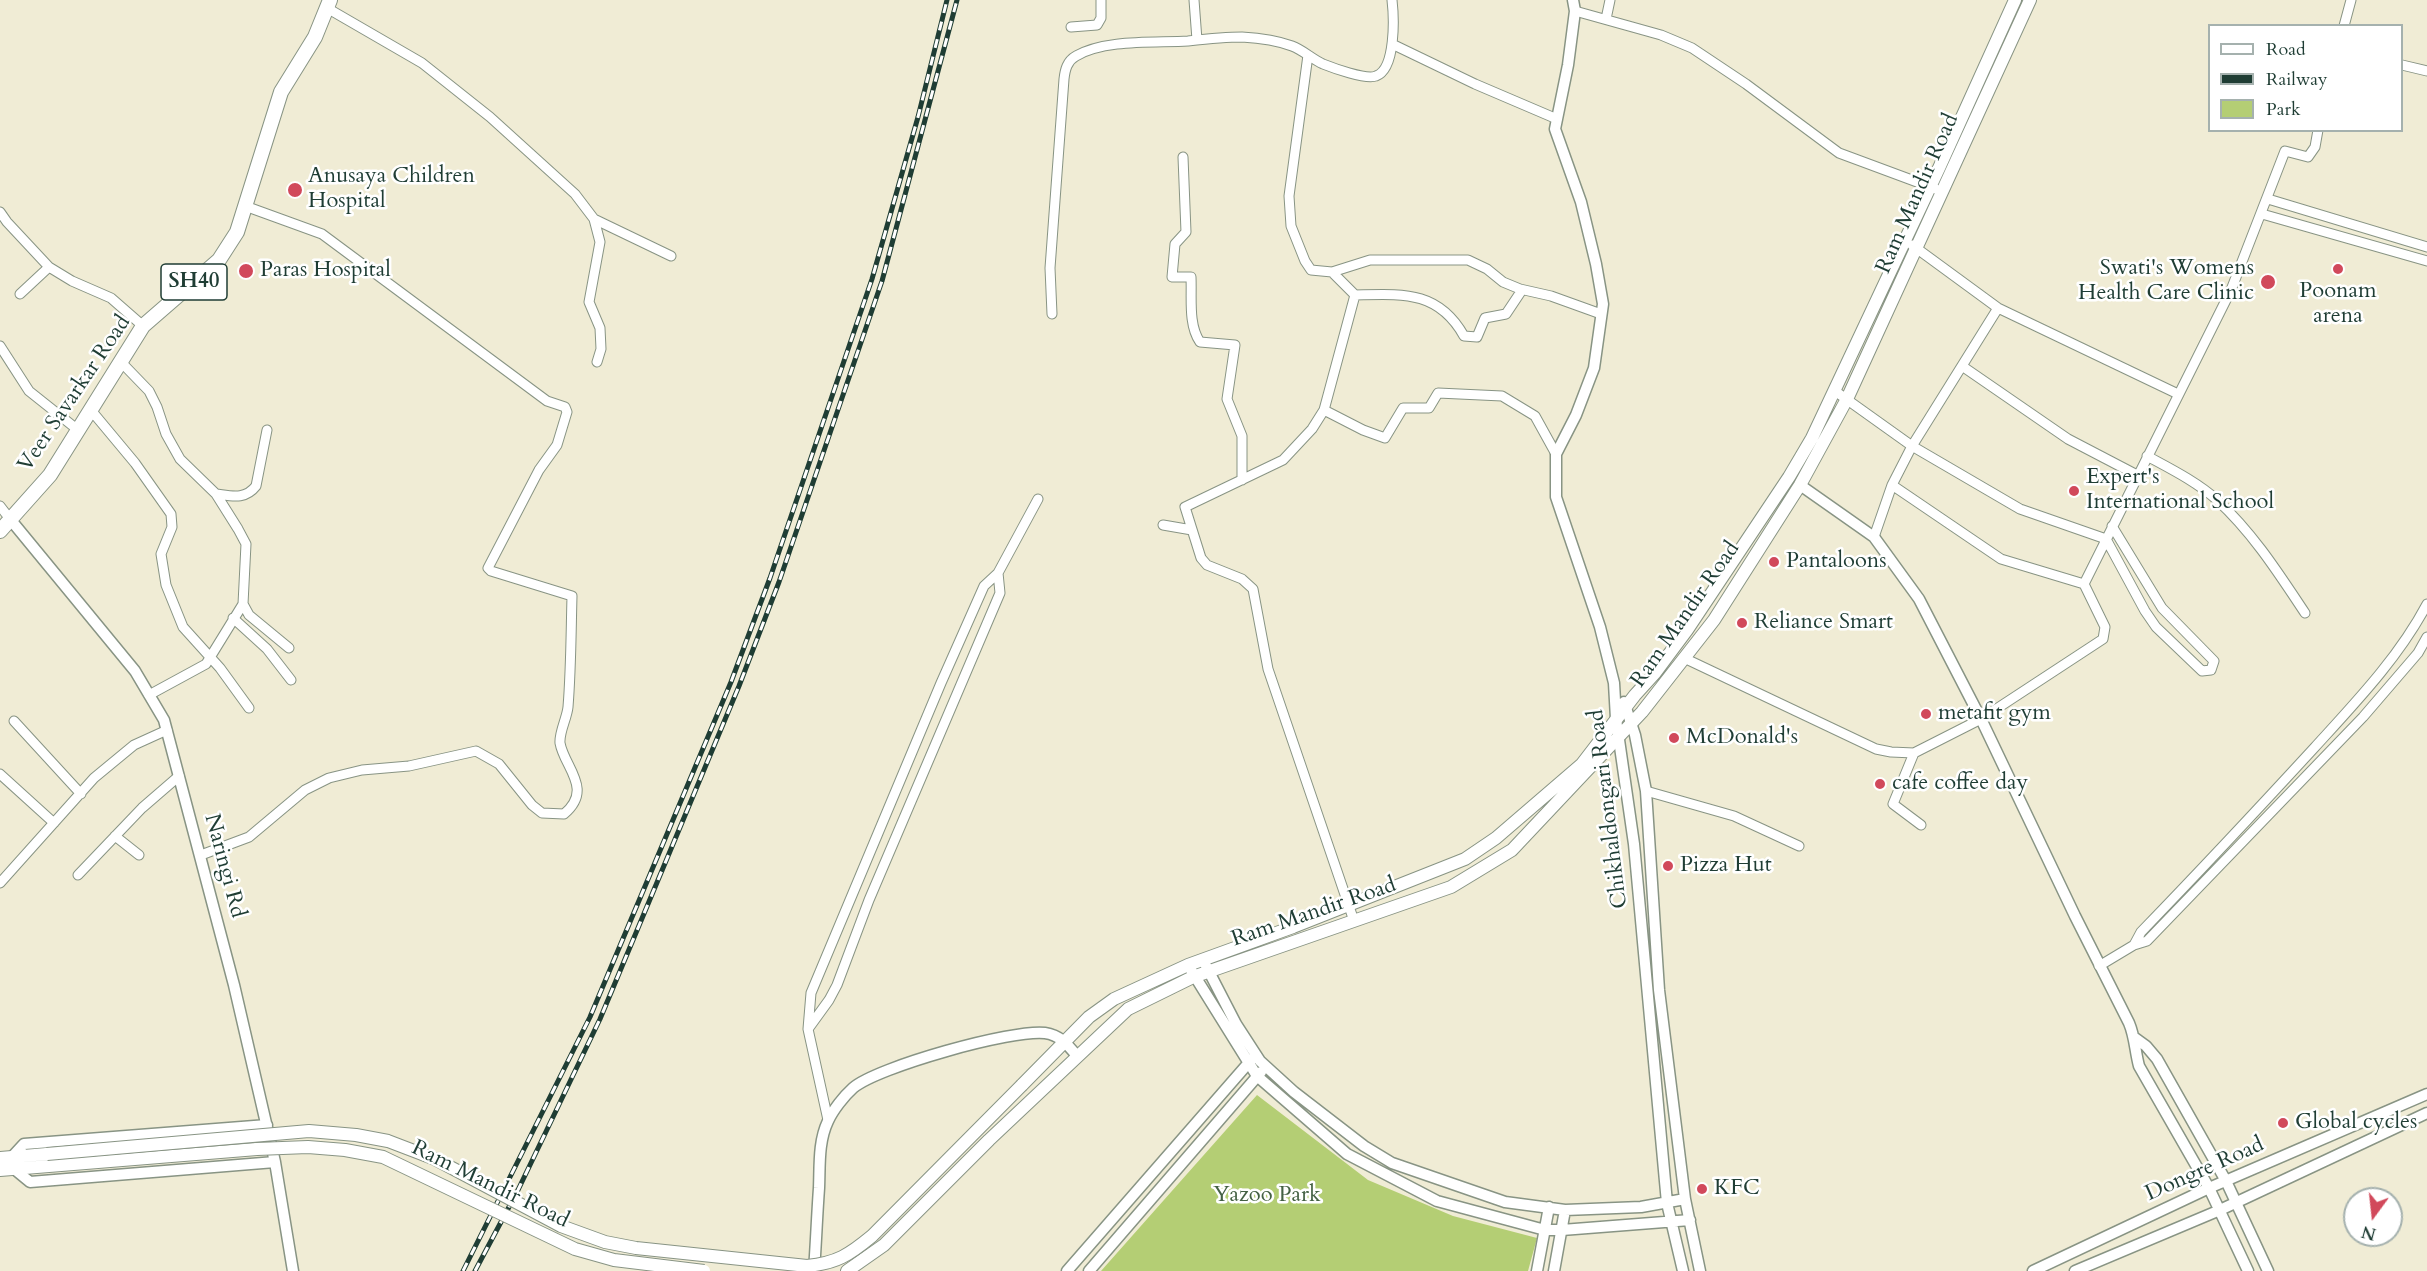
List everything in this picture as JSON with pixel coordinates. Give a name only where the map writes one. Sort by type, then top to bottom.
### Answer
[{"type":"main road","points":[[0,1170],[8,1161],[48,1160],[124,1149],[309,1131],[356,1135],[388,1141],[435,1159],[561,1226],[605,1242],[659,1251],[807,1266],[830,1263],[849,1255],[872,1236],[1089,1017],[1114,999],[1206,966],[1348,905],[1465,859],[1496,838],[1582,764],[1687,630],[1789,477],[1835,391],[1904,241],[1936,188],[2016,0]]},
{"type":"main road","name":"Ram Mandir Road","points":[[1206,966],[1354,921],[1452,887],[1512,850],[1659,693],[1714,620],[1800,485],[1847,399],[1916,248],[1936,188],[2030,0]]},
{"type":"main road","name":"Veer Savarkar Road","points":[[0,531],[50,475],[143,327],[219,260],[237,232],[281,92],[315,37],[328,4]]},
{"type":"main road","points":[[847,1271],[884,1245],[1033,1098],[1128,1009],[1191,971]]},
{"type":"main road","name":"Ram Mandir Road","points":[[48,1160],[308,1147],[345,1150],[383,1157],[575,1249],[614,1260],[704,1271]]},
{"type":"street","points":[[1071,27],[1097,25],[1101,18],[1101,0]]},
{"type":"street","points":[[1194,0],[1197,40]]},
{"type":"street","points":[[1052,314],[1050,268],[1064,80],[1068,63],[1077,55],[1106,46],[1241,37],[1293,46],[1323,64],[1368,77],[1377,76],[1383,71],[1392,44],[1395,27],[1392,0]]},
{"type":"street","points":[[1606,19],[1610,0]]},
{"type":"street","points":[[2345,24],[2351,0]]},
{"type":"street","points":[[328,4],[422,63],[490,117],[575,194],[594,219],[600,242],[589,302],[600,328],[601,349],[597,362]]},
{"type":"street","points":[[1614,683],[1600,627],[1556,497],[1556,454],[1576,415],[1594,368],[1603,304],[1581,202],[1557,138],[1557,119],[1568,65],[1574,6],[1606,19],[1661,35],[1692,48],[1746,84],[1839,153],[1863,164],[1936,188]]},
{"type":"street","points":[[1392,44],[1474,84],[1557,119]]},
{"type":"street","points":[[1308,55],[1289,196],[1291,226],[1311,270],[1332,272],[1371,260],[1468,260],[1487,268],[1503,282],[1522,290],[1551,296],[1601,314]]},
{"type":"street","points":[[2403,66],[2427,71]]},
{"type":"street","points":[[2084,584],[2231,290],[2285,151],[2308,157],[2314,147],[2318,132]]},
{"type":"street","points":[[1184,157],[1186,232],[1174,244],[1172,278],[1191,277],[1193,321],[1200,342],[1235,345],[1227,399],[1242,436],[1242,480]]},
{"type":"street","points":[[2268,199],[2427,247]]},
{"type":"street","points":[[201,855],[249,837],[306,790],[329,778],[362,770],[409,766],[476,751],[499,764],[532,805],[542,813],[564,814],[572,808],[576,795],[576,777],[560,741],[568,710],[572,596],[491,571],[488,568],[539,470],[557,445],[567,412],[565,407],[547,401],[322,234],[244,206]]},
{"type":"street","points":[[0,212],[49,267],[72,281],[111,298],[143,327]]},
{"type":"street","points":[[2262,214],[2427,261]]},
{"type":"street","points":[[594,219],[671,256]]},
{"type":"street","points":[[1904,241],[1998,308],[2178,394]]},
{"type":"street","points":[[20,294],[49,267]]},
{"type":"street","points":[[1332,272],[1355,295],[1402,294],[1438,306],[1454,319],[1464,336],[1477,337],[1485,318],[1506,314],[1522,290]]},
{"type":"street","points":[[1354,921],[1268,669],[1253,589],[1242,579],[1207,565],[1201,558],[1185,507],[1283,460],[1312,429],[1324,410],[1355,295]]},
{"type":"street","points":[[1874,537],[1892,485],[1912,446],[1998,308]]},
{"type":"street","points":[[0,346],[29,391],[78,430]]},
{"type":"street","points":[[120,361],[149,391],[166,434],[180,459],[216,494],[246,544],[243,604],[249,615],[289,648]]},
{"type":"street","points":[[1962,366],[2068,440],[2137,475]]},
{"type":"street","points":[[1835,391],[1912,446],[2020,509],[2106,539],[2145,611],[2166,638],[2202,671],[2211,670],[2214,661],[2162,608],[2112,526]]},
{"type":"street","points":[[1324,410],[1363,430],[1385,438],[1402,408],[1429,408],[1438,393],[1502,396],[1535,416],[1556,454]]},
{"type":"street","points":[[90,409],[135,463],[171,514],[172,527],[161,554],[166,585],[183,627],[210,657],[249,708]]},
{"type":"street","points":[[216,494],[243,497],[252,492],[256,486],[267,430]]},
{"type":"street","points":[[2147,456],[2181,474],[2216,499],[2245,529],[2272,563],[2305,614]]},
{"type":"street","points":[[1800,485],[1874,537],[1919,599],[1981,718],[2135,1038],[2135,1051],[2139,1066],[2209,1188],[2248,1271]]},
{"type":"street","points":[[1684,658],[1876,749],[1914,753],[1981,718],[2103,639],[2105,627],[2084,584],[2001,559],[1892,485]]},
{"type":"street","points":[[828,1120],[808,1029],[811,993],[984,586],[998,573],[1038,499]]},
{"type":"street","points":[[0,506],[10,519]]},
{"type":"street","name":"Naringi Rd","points":[[10,519],[135,670],[164,720],[201,855],[267,1125],[293,1271]]},
{"type":"street","points":[[1163,525],[1192,530]]},
{"type":"street","points":[[808,1029],[837,985],[925,767],[1000,592],[998,573]]},
{"type":"street","points":[[149,695],[206,664],[243,604]]},
{"type":"street","points":[[2134,945],[2141,933],[2368,689],[2415,627],[2427,604]]},
{"type":"street","points":[[233,618],[267,649],[291,680]]},
{"type":"street","points":[[2099,966],[2134,945],[2147,941],[2364,717],[2418,653],[2427,637]]},
{"type":"street","points":[[2182,652],[2192,638]]},
{"type":"street","name":"Chikhaldongari Road","points":[[1614,683],[1626,706],[1646,791],[1653,867],[1654,931],[1659,990],[1685,1199],[1700,1271]]},
{"type":"street","name":"Chikhaldongari Road","points":[[1614,683],[1634,844],[1667,1203],[1683,1271]]},
{"type":"street","points":[[14,722],[81,794]]},
{"type":"street","points":[[0,883],[94,778],[134,745],[166,730]]},
{"type":"street","points":[[2312,751],[2321,762]]},
{"type":"street","points":[[1914,753],[1893,804],[1921,825]]},
{"type":"street","points":[[909,762],[925,767]]},
{"type":"street","points":[[0,774],[54,823]]},
{"type":"street","points":[[78,875],[142,808],[179,776]]},
{"type":"street","points":[[1646,791],[1734,816],[1799,846]]},
{"type":"street","points":[[115,836],[139,855]]},
{"type":"street","points":[[2198,873],[2205,881]]},
{"type":"street","points":[[1206,966],[1236,1024],[1257,1076],[1347,1154],[1437,1201],[1545,1230],[1690,1220]]},
{"type":"street","points":[[1191,971],[1252,1059],[1266,1067],[1294,1092],[1364,1146],[1392,1163],[1505,1202],[1565,1210],[1641,1207],[1685,1199]]},
{"type":"street","points":[[814,1271],[821,1143],[828,1120],[854,1088],[870,1078],[916,1061],[992,1038],[1024,1032],[1047,1033],[1065,1041],[1077,1056]]},
{"type":"street","points":[[2135,1038],[2146,1046],[2157,1059],[2226,1181],[2268,1271]]},
{"type":"street","points":[[1067,1271],[1252,1059]]},
{"type":"street","points":[[1089,1271],[1266,1067]]},
{"type":"street","name":"Dongre Road","points":[[2033,1271],[2209,1188],[2427,1094]]},
{"type":"street","name":"Dongre Road","points":[[2075,1271],[2220,1210],[2427,1113]]},
{"type":"street","points":[[267,1125],[24,1144],[8,1161],[30,1182],[275,1162]]},
{"type":"street","points":[[1537,1271],[1550,1207]]},
{"type":"street","points":[[1554,1271],[1565,1210]]},
{"type":"green space","name":"Yazoo Park","points":[[1257,1095],[1368,1180],[1453,1216],[1537,1238],[1528,1271],[1101,1271]]},
{"type":"railway","points":[[463,1271],[590,1017],[731,682],[770,578],[872,279],[918,117],[947,0]]},
{"type":"railway","points":[[475,1271],[518,1190],[600,1019],[739,686],[779,582],[882,281],[957,0]]},
{"type":"place","name":"Anusaya Children Hospital","points":[[295,190]]},
{"type":"place","name":"Poonam arena","points":[[2338,269]]},
{"type":"place","name":"Paras Hospital","points":[[246,271]]},
{"type":"place","name":"Swati's Womens Health Care Clinic","points":[[2268,282]]},
{"type":"place","name":"Expert's International School","points":[[2074,491]]},
{"type":"place","name":"Pantaloons","points":[[1774,562]]},
{"type":"place","name":"Reliance Smart","points":[[1742,623]]},
{"type":"place","name":"metafit gym","points":[[1926,714]]},
{"type":"place","name":"McDonald's","points":[[1674,738]]},
{"type":"place","name":"cafe coffee day","points":[[1880,784]]},
{"type":"place","name":"Pizza Hut","points":[[1668,866]]},
{"type":"place","name":"Global cycles","points":[[2283,1123]]},
{"type":"place","name":"KFC","points":[[1702,1189]]}]
